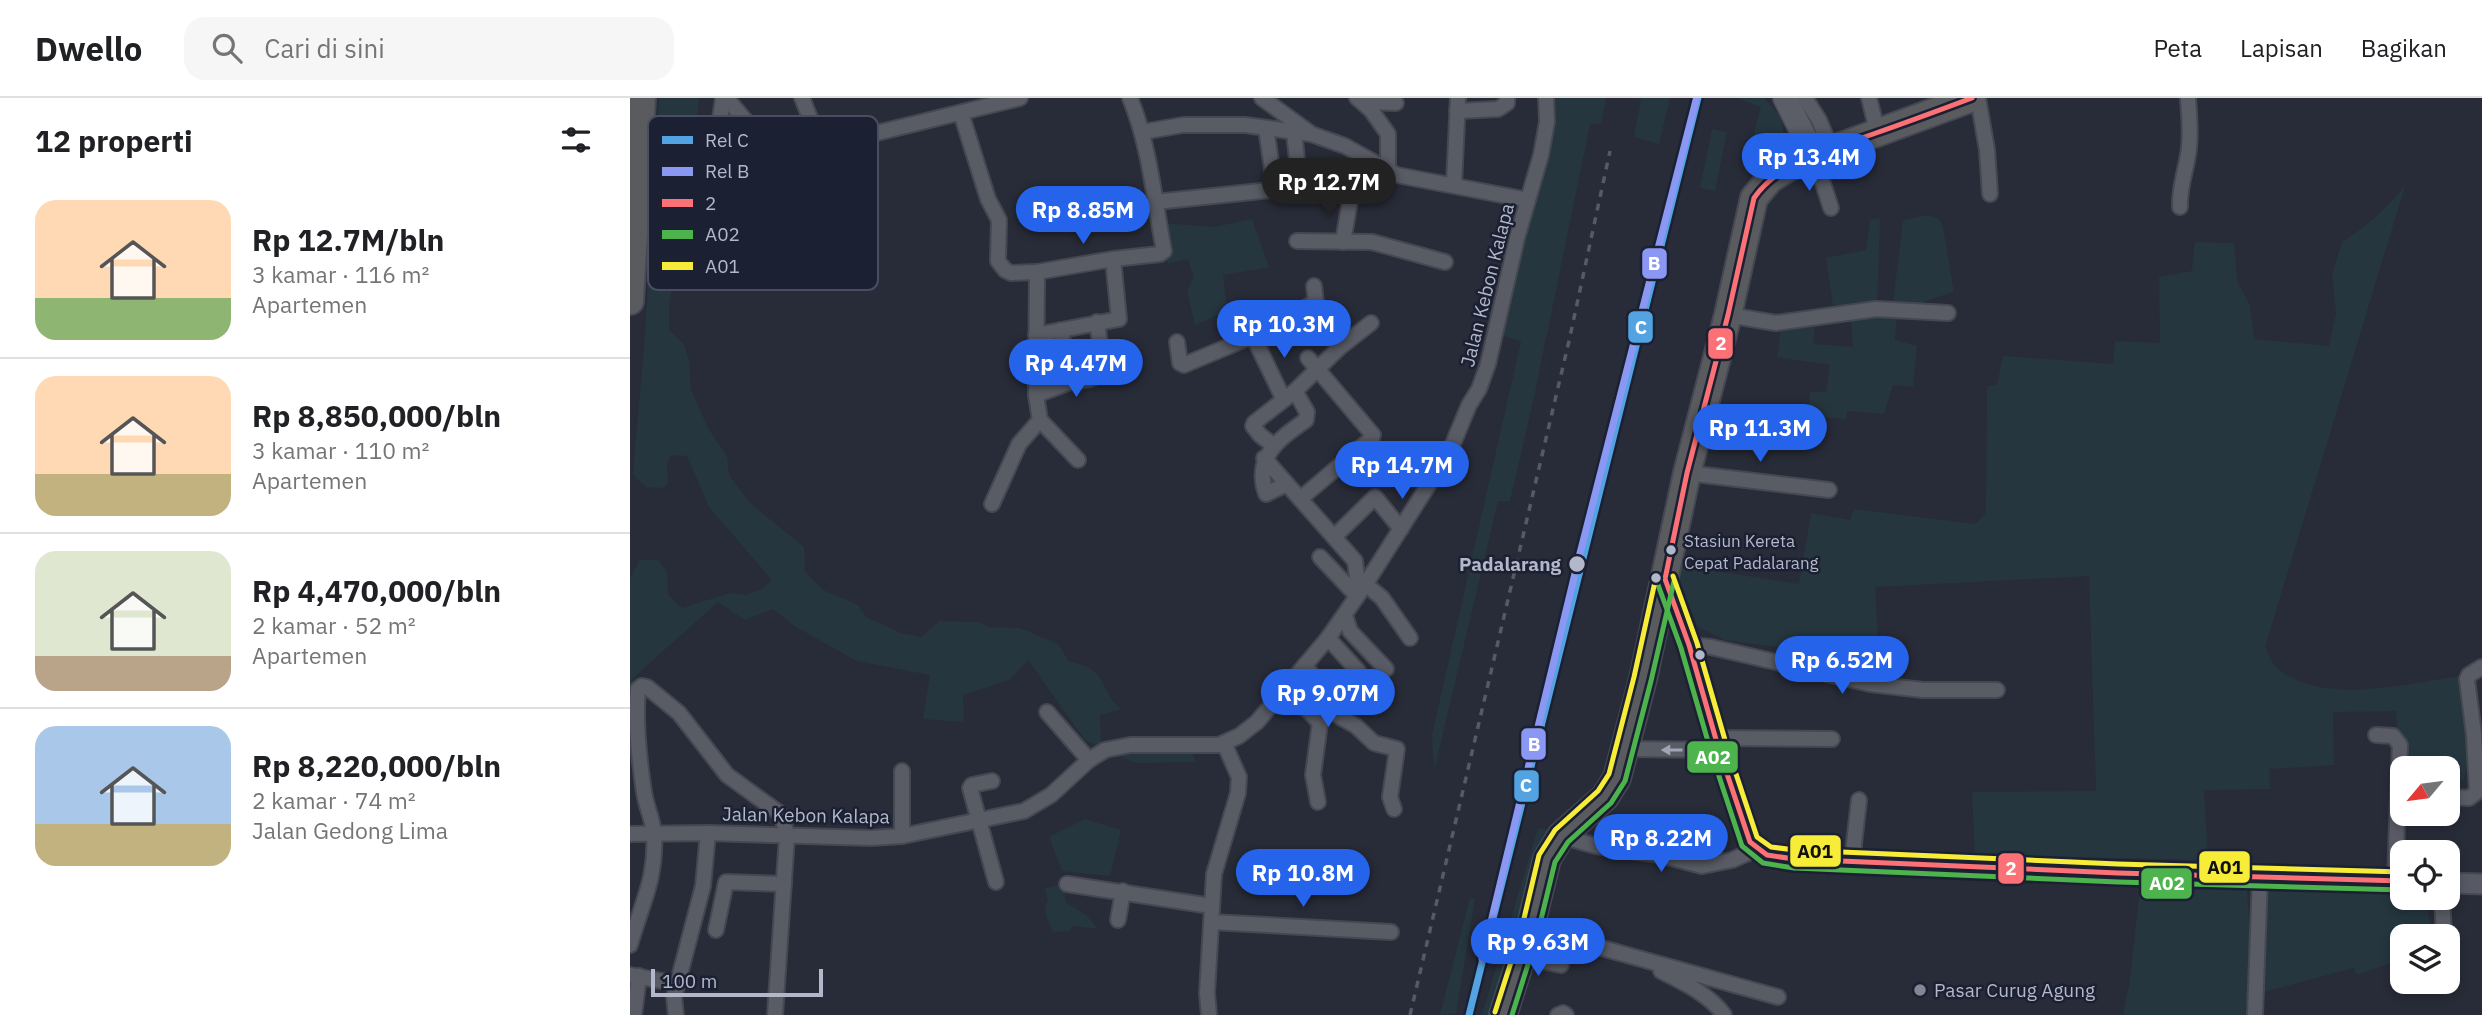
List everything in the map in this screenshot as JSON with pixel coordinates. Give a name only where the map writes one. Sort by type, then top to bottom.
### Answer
[{"type":"highway","points":[[630,301],[642,98]]},
{"type":"highway","points":[[1507,1014],[1547,859],[1561,836],[1605,797],[1616,779],[1625,750],[1687,473],[1728,316],[1754,198],[1770,179],[1786,169],[1972,98]]},
{"type":"main road","points":[[1790,102],[1823,153]]},
{"type":"street","points":[[802,98],[809,116]]},
{"type":"street","points":[[878,133],[1020,98]]},
{"type":"street","points":[[961,113],[989,200],[999,220],[998,261],[1011,273],[1037,272],[1160,254],[1164,251],[1152,172],[1130,98]]},
{"type":"street","points":[[1262,98],[1311,134]]},
{"type":"street","points":[[1454,184],[1457,104],[1498,110],[1507,103],[1507,98]]},
{"type":"street","name":"Jalan Kebon Kalapa","points":[[630,834],[708,833],[871,838],[902,836],[980,821],[1032,807],[1051,795],[1088,760],[1115,747],[1224,743],[1239,736],[1257,722],[1328,638],[1361,591],[1450,451],[1479,389],[1488,364],[1517,238],[1543,144],[1547,122],[1546,98]]},
{"type":"street","points":[[1869,98],[1878,134]]},
{"type":"street","points":[[1978,98],[1987,150],[1990,194]]},
{"type":"street","points":[[2180,207],[2180,187],[2190,139],[2188,98]]},
{"type":"street","points":[[727,99],[741,116]]},
{"type":"street","points":[[1360,100],[1388,134],[1388,170]]},
{"type":"street","points":[[1360,100],[1396,103]]},
{"type":"street","points":[[1142,132],[1183,125],[1245,125],[1311,134],[1345,146],[1397,175],[1528,200]]},
{"type":"street","points":[[1266,128],[1275,190]]},
{"type":"street","points":[[1294,132],[1300,187]]},
{"type":"street","points":[[1823,153],[1831,208]]},
{"type":"street","points":[[1155,202],[1300,187],[1346,187],[1351,194],[1343,242]]},
{"type":"street","points":[[1297,241],[1381,244],[1445,262]]},
{"type":"street","points":[[1036,335],[1119,319],[1113,259]]},
{"type":"street","points":[[1037,272],[1036,395],[1040,420],[1078,460]]},
{"type":"street","points":[[1314,286],[1316,302],[1339,348]]},
{"type":"street","points":[[1177,342],[1180,363],[1184,365],[1253,337],[1316,302]]},
{"type":"street","points":[[1728,316],[1776,323],[1876,309],[1948,313]]},
{"type":"street","points":[[1036,395],[1104,373],[1097,322]]},
{"type":"street","points":[[1273,445],[1260,435],[1254,423],[1289,394],[1312,364],[1339,348],[1371,323]]},
{"type":"street","points":[[1061,331],[1070,382]]},
{"type":"street","points":[[1253,337],[1289,394],[1307,412],[1306,420],[1273,445],[1264,458],[1266,494],[1287,484]]},
{"type":"street","points":[[1300,499],[1373,438],[1312,364]]},
{"type":"street","points":[[992,504],[1019,444],[1040,420]]},
{"type":"street","points":[[1264,458],[1356,562],[1361,591]]},
{"type":"street","points":[[1687,473],[1829,490]]},
{"type":"street","points":[[1334,537],[1375,497],[1401,529]]},
{"type":"street","points":[[1320,557],[1361,591],[1382,598],[1410,638]]},
{"type":"street","points":[[1665,579],[1689,645],[1717,744],[1750,842],[1767,855],[1854,862],[2390,881]]},
{"type":"street","points":[[1345,615],[1350,631],[1386,669]]},
{"type":"street","points":[[1328,638],[1358,671]]},
{"type":"street","points":[[1689,645],[1711,647],[1870,684],[1923,691],[1997,690]]},
{"type":"street","points":[[1305,666],[1340,717],[1356,726],[1374,743],[1397,749],[1390,797],[1394,809]]},
{"type":"street","points":[[2460,798],[2469,798],[2477,792],[2467,679],[2482,667]]},
{"type":"street","points":[[630,945],[652,881],[654,833],[644,793],[638,727],[637,698],[638,688],[642,686],[647,687],[679,713],[727,775],[778,812],[787,835],[775,1015]]},
{"type":"street","points":[[1286,687],[1320,723],[1313,775],[1318,802]]},
{"type":"street","points":[[1047,712],[1088,760]]},
{"type":"street","points":[[2376,735],[2393,736],[2400,745],[2400,756]]},
{"type":"street","points":[[1625,750],[1832,739]]},
{"type":"street","points":[[1209,1015],[1207,993],[1214,874],[1238,793],[1240,777],[1224,743]]},
{"type":"street","points":[[902,771],[902,836]]},
{"type":"street","points":[[992,781],[972,785],[970,788],[996,882]]},
{"type":"street","points":[[1854,862],[1859,800]]},
{"type":"street","points":[[676,1015],[674,997],[703,886],[708,833]]},
{"type":"street","points":[[1561,836],[1596,846],[1660,855],[1702,866],[1731,860],[1757,849]]},
{"type":"street","points":[[2255,1015],[2260,877]]},
{"type":"street","points":[[716,930],[726,882],[784,884]]},
{"type":"street","points":[[2460,883],[2482,884]]},
{"type":"street","points":[[1067,884],[1123,891],[1211,914],[1391,932]]},
{"type":"street","points":[[1118,920],[1123,891]]},
{"type":"street","points":[[1525,945],[1566,938],[1778,998]]},
{"type":"street","points":[[1525,945],[1562,965]]},
{"type":"street","points":[[1636,957],[1686,984],[1715,1004],[1724,1015]]},
{"type":"street","points":[[634,1015],[635,975],[678,984]]},
{"type":"street","points":[[1558,1015],[1566,1015]]},
{"type":"shaded area","points":[[659,98],[699,98],[697,116],[658,116]]},
{"type":"shaded area","points":[[1552,98],[1606,98],[1601,124],[1590,124],[1510,501],[1498,501],[1434,771],[1432,735],[1521,341],[1501,335],[1555,113]]},
{"type":"shaded area","points":[[1636,98],[1670,98],[1659,144],[1634,137],[1641,100]]},
{"type":"shaded area","points":[[1737,98],[1764,98],[1778,115],[1782,125],[1782,148],[1751,174],[1744,172],[1761,107]]},
{"type":"shaded area","points":[[1712,129],[1727,132],[1715,191],[1700,188]]},
{"type":"shaded area","points":[[2405,186],[2265,647],[2279,670],[2298,681],[2319,687],[2367,689],[2461,676],[2471,749],[2464,780],[2460,780],[2460,756],[2399,756],[2396,711],[2333,712],[2334,765],[2269,769],[2270,789],[2204,790],[2208,860],[1975,855],[1972,792],[2096,791],[2089,576],[1875,587],[1879,660],[1724,640],[1697,626],[1679,580],[1682,566],[1799,584],[1811,513],[1850,520],[1854,509],[1976,524],[1986,513],[1987,386],[1997,385],[2003,356],[2113,364],[2115,341],[2160,343],[2159,277],[2192,271],[2195,242],[2234,243],[2237,281],[2250,305],[2254,339],[2329,346],[2336,313],[2332,274],[2342,242],[2376,217]]},
{"type":"shaded area","points":[[1928,215],[1939,219],[1943,227],[1954,292],[1922,303],[1896,322],[1895,340],[1917,346],[1913,387],[1893,385],[1884,414],[1847,411],[1846,419],[1808,416],[1810,392],[1826,392],[1830,365],[1777,357],[1784,311],[1816,315],[1813,344],[1853,347],[1850,307],[1833,305],[1826,258],[1866,250],[1870,220],[1880,218],[1877,306],[1893,304],[1903,220]]},
{"type":"shaded area","points":[[1252,219],[1269,267],[1223,275],[1227,311],[1195,325],[1187,291],[1194,277],[1188,259],[1168,263],[1160,223],[1214,227]]},
{"type":"shaded area","points":[[648,283],[648,290],[672,290],[669,330],[684,344],[689,361],[691,390],[708,428],[727,457],[729,475],[749,502],[804,547],[805,571],[823,590],[858,605],[866,617],[901,633],[921,637],[939,621],[979,622],[988,627],[1020,628],[1058,644],[1069,662],[1082,665],[1097,674],[1121,709],[1100,715],[1101,746],[1190,746],[1196,762],[1135,763],[1085,740],[1028,660],[1009,680],[963,695],[964,722],[923,719],[930,675],[857,661],[796,627],[773,609],[745,620],[718,602],[633,678],[630,704],[630,578],[640,560],[658,560],[667,573],[668,595],[682,608],[730,593],[746,595],[762,589],[772,580],[709,507],[687,456],[671,455],[667,464],[668,483],[663,488],[646,487],[633,474]]},
{"type":"shaded area","points":[[1085,819],[1121,830],[1110,876],[1062,871],[1049,837]]},
{"type":"shaded area","points":[[1538,828],[1553,830],[1494,1015],[1482,1015]]},
{"type":"shaded area","points":[[2267,883],[2390,883],[2390,910],[2428,910],[2430,924],[2390,924],[2390,964],[2357,975],[2353,968],[2264,992],[2261,903]]},
{"type":"shaded area","points":[[1064,884],[1065,902],[1086,915],[1098,929],[1073,926],[1068,931],[1053,932],[1046,916],[1045,905],[1048,901],[1045,888]]},
{"type":"shaded area","points":[[2140,885],[2247,889],[2254,1015],[2123,1015],[2130,981]]},
{"type":"shaded area","points":[[1470,898],[1475,899],[1456,1013],[1440,1015]]},
{"type":"railway","points":[[1410,1015],[1569,341],[1610,151]]},
{"type":"rail line","name":"C","points":[[1469,1015],[1698,98]]},
{"type":"rail line","name":"B","points":[[1482,959],[1578,561],[1696,100]]},
{"type":"transit line","name":"2","points":[[1972,98],[1809,157],[1778,174],[1754,198],[1728,315],[1687,473],[1665,579],[1689,645],[1719,750],[1750,842],[1767,855],[1794,859],[2118,873],[2390,881]]},
{"type":"transit line","name":"A01","points":[[1673,576],[1697,643],[1757,837],[1771,847],[2118,864],[2390,872]]},
{"type":"transit line","name":"A01","points":[[1495,1012],[1521,931],[1539,855],[1555,830],[1598,791],[1609,774],[1656,577]]},
{"type":"transit line","name":"A02","points":[[1512,1015],[1537,936],[1555,862],[1568,842],[1611,803],[1625,781],[1674,581]]},
{"type":"transit line","name":"A02","points":[[1657,582],[1681,648],[1742,846],[1763,863],[1794,868],[2118,882],[2390,890]]},
{"type":"place","name":"Stasiun Kereta Cepat Padalarang","points":[[1671,550]]},
{"type":"place","name":"Padalarang","points":[[1577,564]]},
{"type":"place","name":"Pasar Curug Agung","points":[[1920,990]]}]
